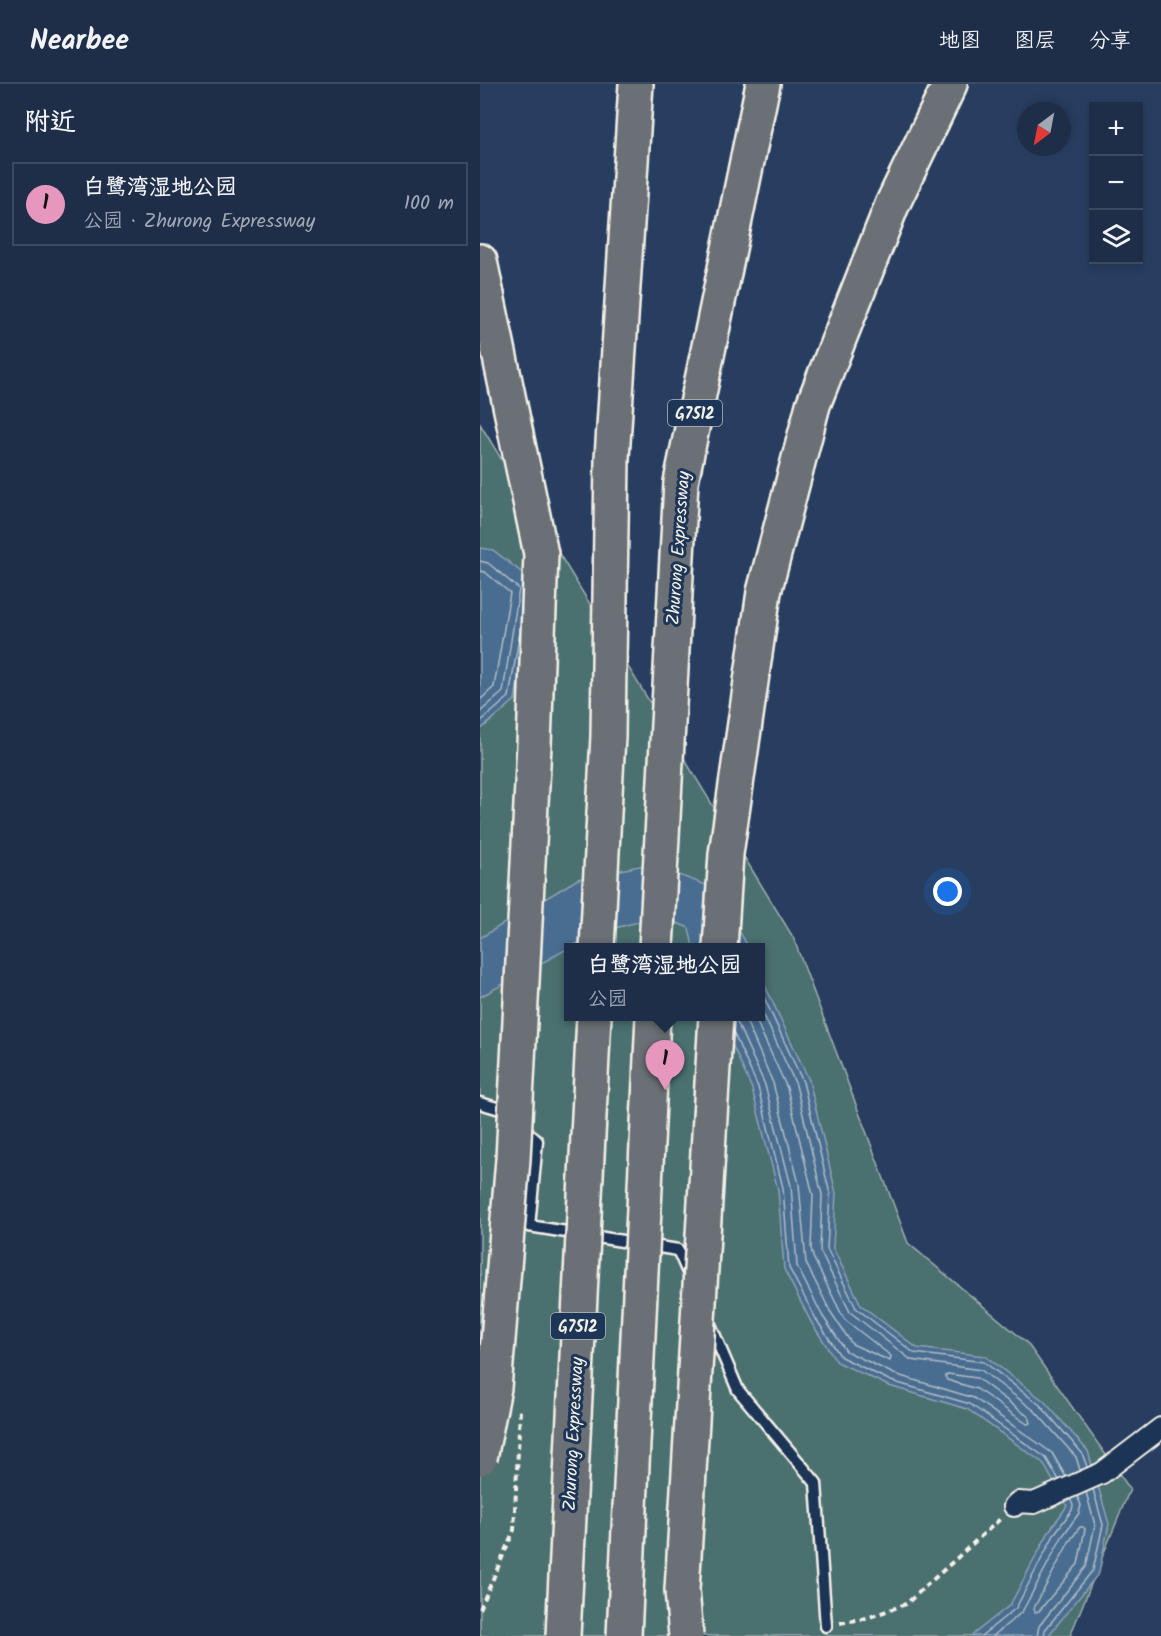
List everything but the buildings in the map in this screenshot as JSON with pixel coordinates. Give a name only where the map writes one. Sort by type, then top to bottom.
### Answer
[{"type":"highway","points":[[597,943],[608,736],[612,458],[636,84]]},
{"type":"highway","name":"Zhurong Expressway","points":[[656,943],[681,482],[763,84]]},
{"type":"highway","points":[[720,943],[726,854],[764,592],[813,405],[892,205],[950,84]]},
{"type":"highway","points":[[480,261],[541,554],[513,1159],[494,1388],[480,1458]]},
{"type":"highway","name":"Zhurong Expressway","points":[[563,1636],[594,1021]]},
{"type":"highway","points":[[624,1636],[653,1021]]},
{"type":"highway","points":[[686,1636],[682,1590],[716,1021]]},
{"type":"street","points":[[1014,1506],[1018,1502],[1034,1503],[1102,1473],[1161,1428]]},
{"type":"lane","points":[[480,1103],[500,1109],[537,1141],[529,1226],[678,1250],[738,1390],[816,1483],[826,1626]]},
{"type":"path","points":[[826,1626],[867,1618],[906,1604],[1014,1506]]},
{"type":"green space","points":[[480,424],[793,937],[908,1243],[1027,1343],[1130,1489],[1070,1636],[480,1636]]},
{"type":"water","points":[[480,548],[493,550],[534,582],[515,700],[480,730]]},
{"type":"water","points":[[649,864],[717,889],[746,943],[692,943],[689,928],[661,916],[596,933],[578,943],[564,943],[564,951],[480,997],[480,938],[578,879]]},
{"type":"water","points":[[765,986],[809,1080],[836,1193],[833,1248],[861,1305],[917,1348],[985,1356],[1044,1401],[1088,1451],[1109,1524],[1099,1573],[1048,1636],[971,1636],[1010,1605],[1050,1530],[1067,1506],[1043,1463],[967,1409],[889,1386],[837,1362],[811,1322],[784,1269],[778,1190],[752,1089],[722,1021],[765,1021]]},
{"type":"place","name":"白鹭湾湿地公园","points":[[665,1090]]}]
